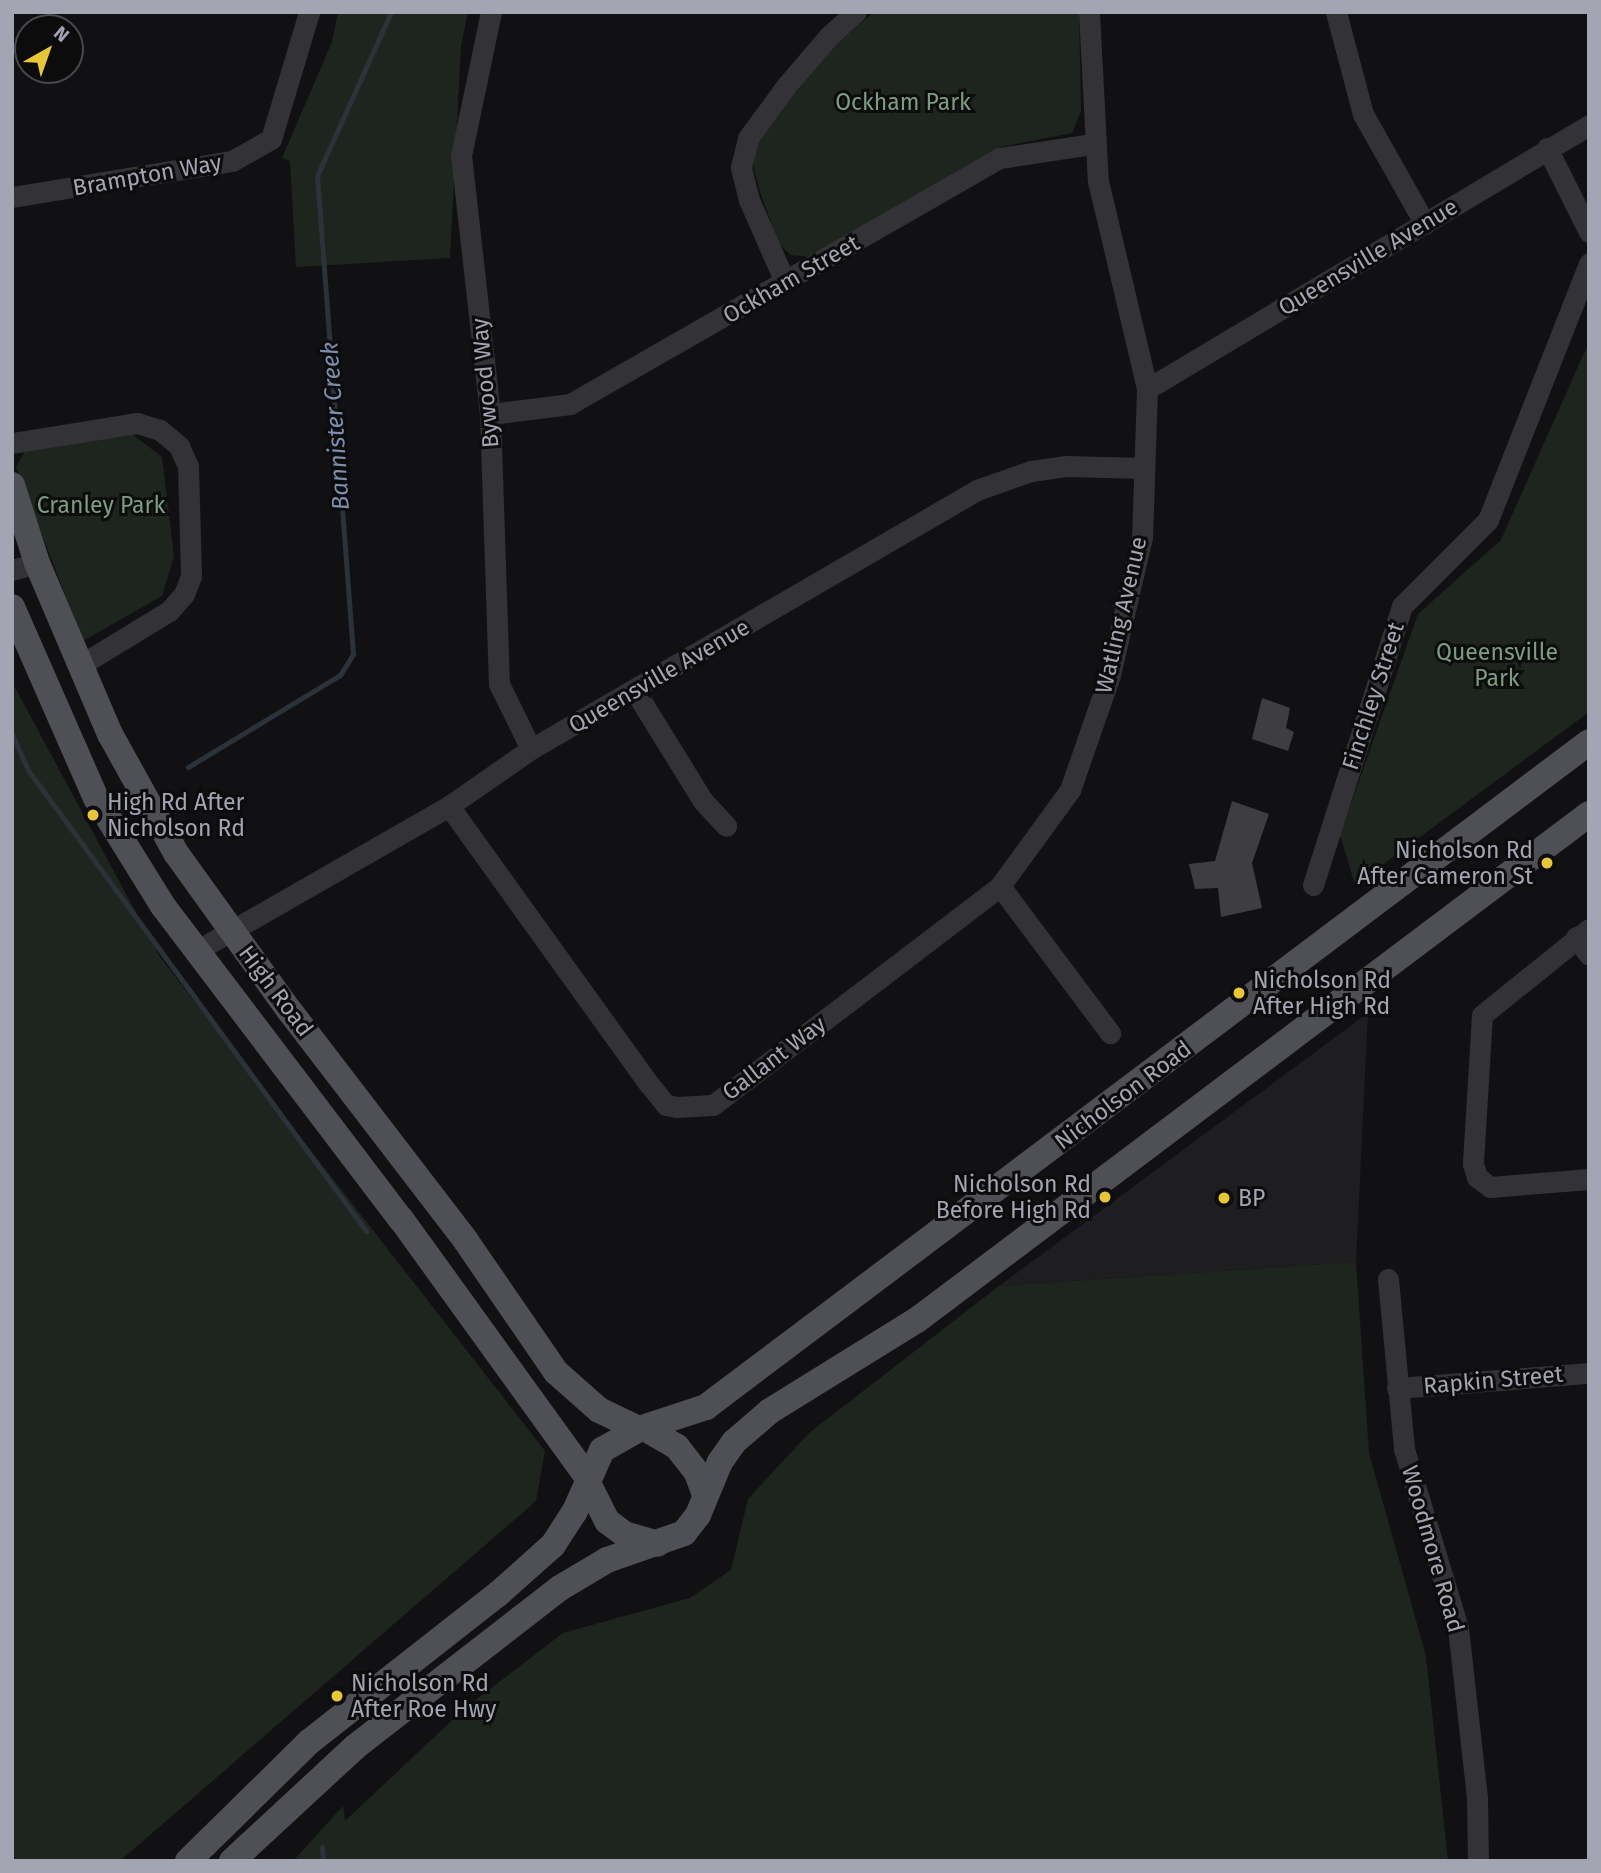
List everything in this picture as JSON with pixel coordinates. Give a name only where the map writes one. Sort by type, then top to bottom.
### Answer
[{"type":"main road","name":"High Road","points":[[12,485],[25,567],[79,666],[137,787],[230,930],[458,1231],[556,1373],[599,1410],[643,1429]]},
{"type":"main road","name":"High Road","points":[[12,607],[96,798],[163,906],[401,1219],[587,1480]]},
{"type":"main road","name":"Nicholson Road","points":[[188,1861],[329,1725],[535,1563],[566,1527],[602,1450],[643,1429],[706,1407],[1589,742]]},
{"type":"main road","points":[[1540,777],[1589,765]]},
{"type":"main road","points":[[232,1861],[355,1747],[560,1588],[607,1560],[659,1544],[691,1526],[734,1443],[770,1411],[917,1320],[1589,814]]},
{"type":"main road","points":[[643,1429],[677,1447],[696,1473],[705,1495]]},
{"type":"main road","points":[[587,1480],[607,1521],[624,1534],[659,1544]]},
{"type":"street","name":"Brampton Way","points":[[12,197],[232,161],[271,139],[309,12]]},
{"type":"street","name":"Bywood Way","points":[[491,12],[461,155],[490,414],[499,684],[531,749]]},
{"type":"street","points":[[785,282],[749,200],[741,167],[748,138],[803,65],[856,12]]},
{"type":"street","name":"Watling Avenue","points":[[1000,886],[1070,790],[1101,700],[1142,537],[1147,389],[1093,144],[1089,12]]},
{"type":"street","points":[[1336,12],[1363,114],[1425,224]]},
{"type":"street","name":"Queensville Avenue","points":[[1147,389],[1589,125]]},
{"type":"street","name":"Ockham Street","points":[[490,414],[570,404],[1000,158],[1093,144]]},
{"type":"street","points":[[1547,148],[1589,232]]},
{"type":"street","name":"Finchley Street","points":[[1313,885],[1402,606],[1488,520],[1589,264]]},
{"type":"street","points":[[12,443],[137,423],[160,430],[179,446],[188,467],[191,576],[184,594],[169,611],[79,666]]},
{"type":"street","name":"Queensville Avenue","points":[[196,951],[449,806],[531,749],[977,490],[1042,469],[1144,468]]},
{"type":"street","points":[[635,691],[704,801],[726,826]]},
{"type":"street","name":"Gallant Way","points":[[449,806],[649,1084],[666,1105],[676,1107],[713,1105],[1000,886]]},
{"type":"street","points":[[1000,886],[1110,1033]]},
{"type":"street","points":[[1585,940],[1482,1015],[1473,1164],[1477,1177],[1490,1187],[1589,1180]]},
{"type":"street","name":"Woodmore Road","points":[[1388,1279],[1404,1449],[1458,1628],[1477,1798],[1478,1861]]},
{"type":"street","name":"Rapkin Street","points":[[1397,1388],[1589,1373]]},
{"type":"shaded area","points":[[1368,1013],[1356,1262],[999,1286]]},
{"type":"green space","points":[[338,12],[468,12],[461,46],[450,258],[296,267],[290,161],[282,158],[332,42]]},
{"type":"green space","name":"Ockham Park","points":[[874,12],[1079,12],[1081,111],[1072,133],[1000,147],[812,257],[791,255],[779,244],[760,192],[753,165],[758,138],[835,45]]},
{"type":"green space","name":"Queensville Park","points":[[1589,342],[1589,712],[1355,885],[1340,835],[1418,614],[1501,540]]},
{"type":"green space","name":"Cranley Park","points":[[132,434],[162,457],[174,556],[162,596],[83,641],[16,467],[25,451]]},
{"type":"green space","points":[[12,682],[160,957],[545,1451],[536,1501],[120,1861],[12,1861]]},
{"type":"green space","points":[[1356,1262],[1369,1453],[1426,1656],[1448,1861],[293,1861],[343,1806],[345,1821],[464,1709],[563,1633],[690,1598],[731,1570],[748,1499],[809,1433],[999,1286]]},
{"type":"building","points":[[1262,698],[1290,708],[1286,728],[1294,732],[1288,751],[1252,739]]},
{"type":"building","points":[[1232,801],[1269,814],[1252,863],[1262,908],[1221,917],[1218,888],[1195,889],[1189,864],[1215,861]]},
{"type":"waterway","name":"Bannister Creek","points":[[188,767],[340,675],[353,654],[317,176],[391,12]]},
{"type":"waterway","points":[[12,734],[28,770],[366,1231]]},
{"type":"waterway","points":[[322,1847],[323,1861]]},
{"type":"place","name":"High Rd After Nicholson Rd","points":[[93,815]]},
{"type":"place","name":"Nicholson Rd After Cameron St","points":[[1547,863]]},
{"type":"place","name":"Nicholson Rd After High Rd","points":[[1239,993]]},
{"type":"place","name":"Nicholson Rd Before High Rd","points":[[1105,1197]]},
{"type":"place","name":"BP","points":[[1224,1198]]},
{"type":"place","name":"Nicholson Rd After Roe Hwy","points":[[337,1696]]}]
